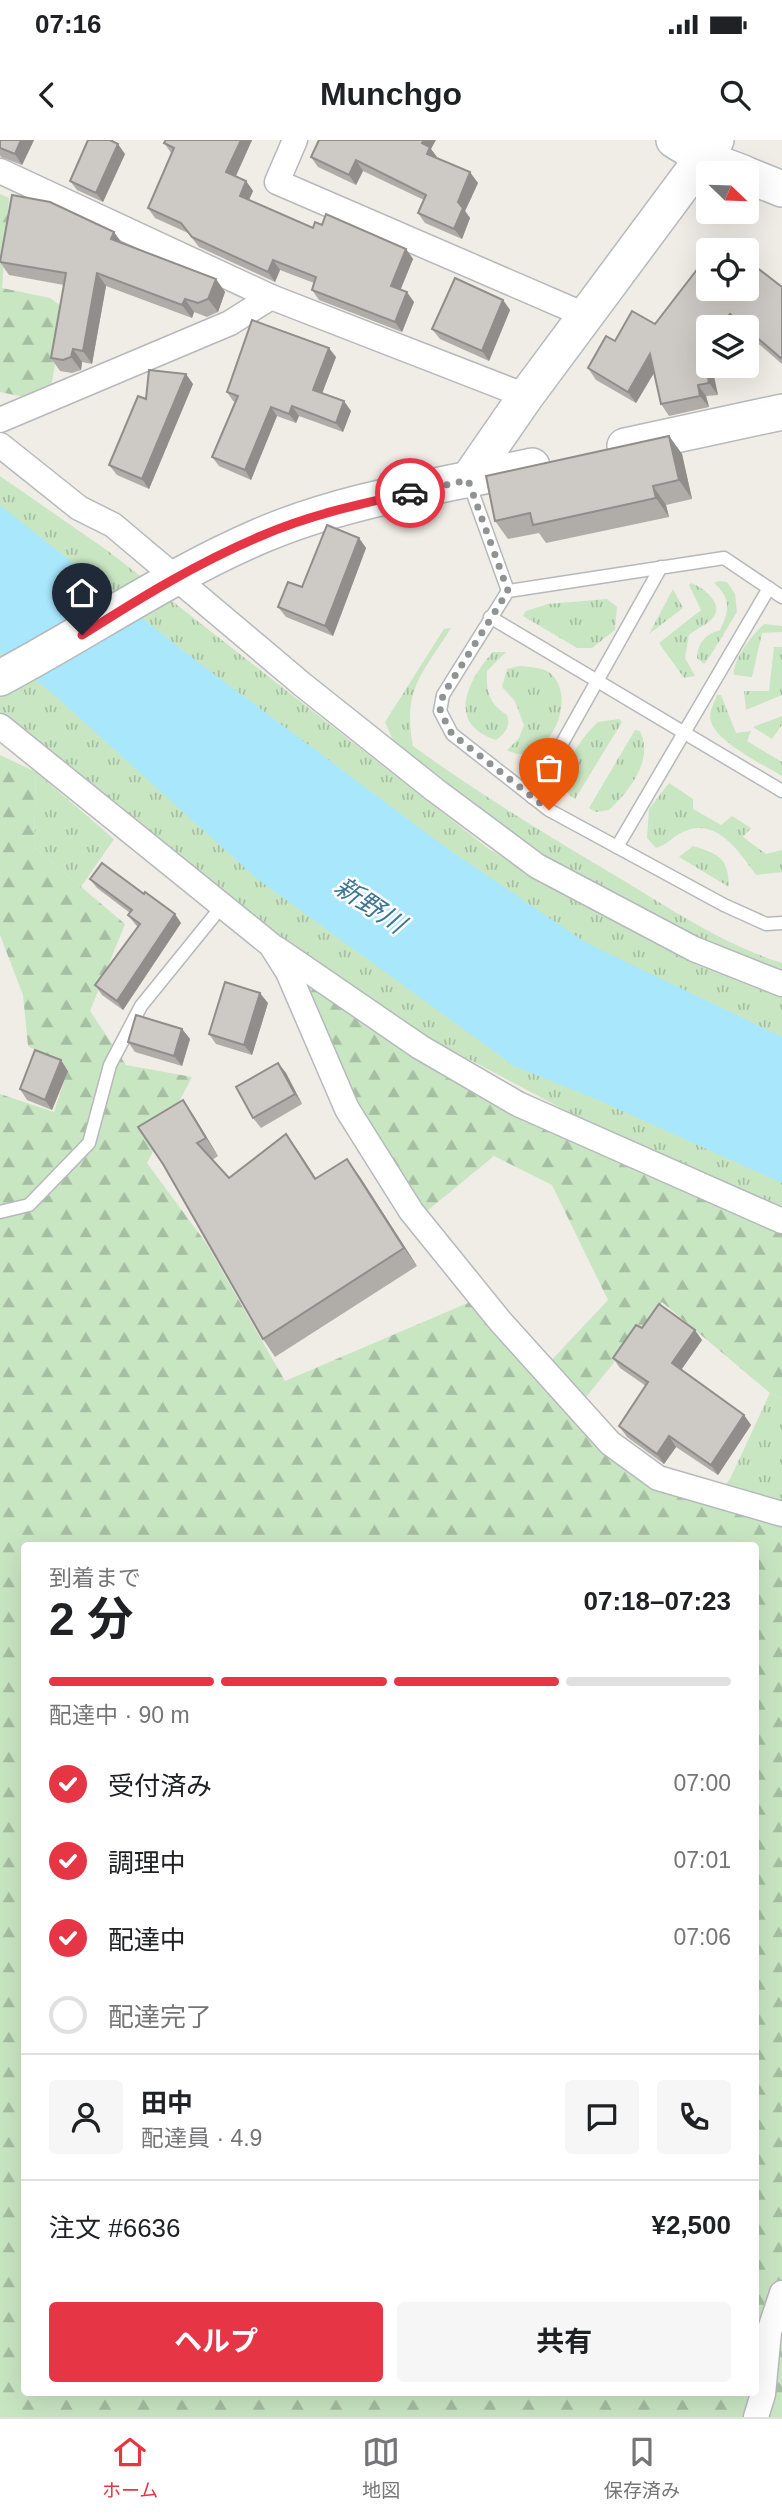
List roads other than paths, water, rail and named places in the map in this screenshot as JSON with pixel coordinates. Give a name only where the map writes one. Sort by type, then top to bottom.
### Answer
[{"type":"main road","points":[[468,480],[526,396],[587,316],[697,146],[723,161]]},
{"type":"main road","points":[[760,180],[782,189]]},
{"type":"main road","points":[[0,678],[82,635],[170,580],[263,534],[341,508],[782,412]]},
{"type":"street","points":[[295,140],[277,183],[587,316]]},
{"type":"street","points":[[0,171],[271,297],[526,396]]},
{"type":"street","points":[[0,420],[230,323],[271,297]]},
{"type":"street","points":[[0,445],[79,508],[113,525],[170,580],[384,750],[537,866],[694,949],[782,984]]},
{"type":"street","points":[[0,726],[271,945],[420,1047],[518,1104],[782,1221]]},
{"type":"street","points":[[271,945],[288,972],[347,1110],[411,1211],[518,1341],[610,1443],[658,1478],[782,1514]]},
{"type":"street","points":[[756,2417],[763,2394],[768,2332],[782,2293]]},
{"type":"lane","points":[[468,480],[508,591]]},
{"type":"lane","points":[[782,597],[724,558],[508,591],[443,695],[440,711],[452,734],[549,810],[724,905],[766,924],[782,923]]},
{"type":"lane","points":[[532,797],[661,567]]},
{"type":"lane","points":[[617,847],[769,588]]},
{"type":"lane","points":[[490,617],[782,791]]},
{"type":"lane","points":[[0,1212],[29,1205],[89,1143],[110,1065],[141,1006],[222,906]]},
{"type":"water","name":"新野川","points":[[0,505],[190,656],[445,847],[585,942],[782,1037],[782,1183],[598,1100],[514,1066],[256,878],[52,693],[0,652]]}]
